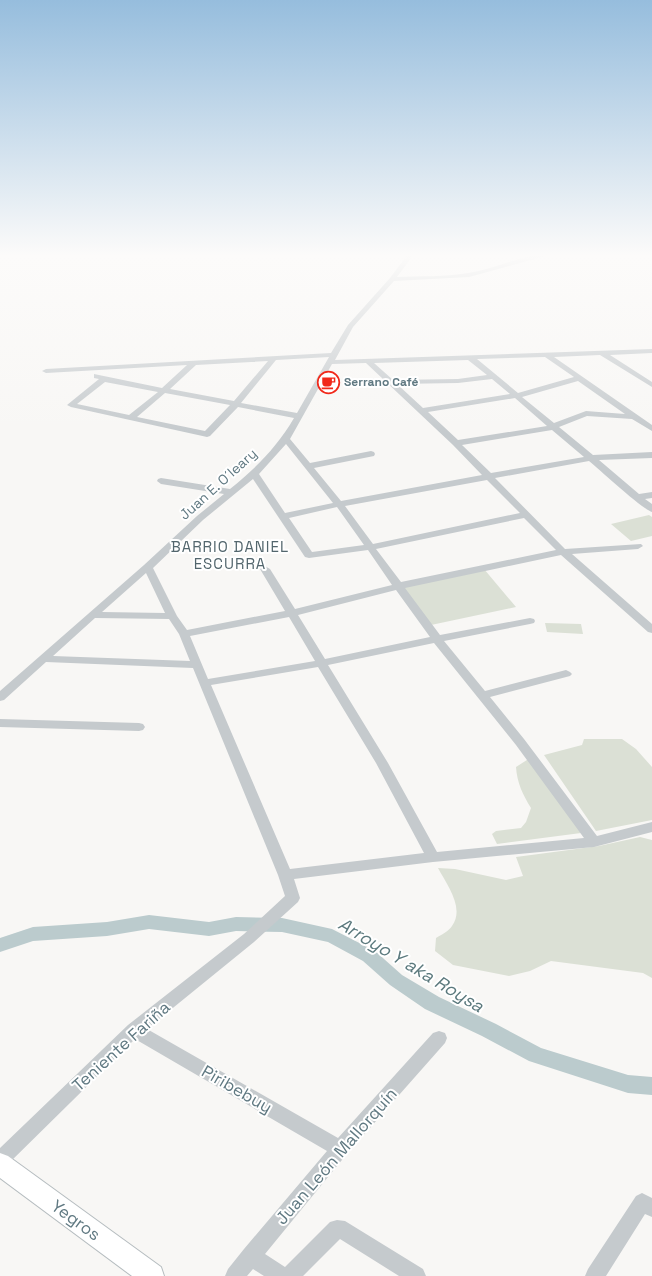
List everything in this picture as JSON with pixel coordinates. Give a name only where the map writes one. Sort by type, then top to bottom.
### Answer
[{"type":"main road","name":"Yegros","points":[[0,1164],[152,1276]]},
{"type":"street","name":"Juan E. O´leary","points":[[0,697],[148,567],[200,518],[254,474],[286,439],[350,326],[361,314]]},
{"type":"street","points":[[46,371],[274,358],[368,361],[652,351]]},
{"type":"street","points":[[602,353],[652,385]]},
{"type":"street","points":[[546,355],[652,429]]},
{"type":"street","points":[[104,379],[71,406],[131,417],[208,434],[236,404],[274,358]]},
{"type":"street","points":[[471,358],[652,509]]},
{"type":"street","points":[[368,361],[456,443],[564,552],[652,630]]},
{"type":"street","points":[[131,417],[194,363]]},
{"type":"street","points":[[78,369],[104,379],[298,416]]},
{"type":"street","points":[[391,382],[458,381],[494,377]]},
{"type":"street","points":[[422,411],[516,396],[580,378]]},
{"type":"street","points":[[456,443],[553,427],[586,413],[634,416]]},
{"type":"street","points":[[286,439],[339,504],[437,639],[520,742],[594,842]]},
{"type":"street","points":[[308,466],[371,454]]},
{"type":"street","points":[[282,517],[339,504],[491,478],[590,458],[652,456]]},
{"type":"street","points":[[254,474],[309,555],[370,546],[526,515]]},
{"type":"street","points":[[161,481],[232,492]]},
{"type":"street","points":[[637,497],[652,495]]},
{"type":"street","points":[[184,634],[292,613],[399,586],[564,552],[638,546]]},
{"type":"street","points":[[148,567],[172,616],[184,634],[285,875],[433,857],[594,842],[652,827]]},
{"type":"street","points":[[265,569],[382,763],[433,857]]},
{"type":"street","points":[[93,615],[172,616]]},
{"type":"street","points":[[204,683],[321,663],[530,621]]},
{"type":"street","points":[[43,659],[197,665]]},
{"type":"street","points":[[483,695],[566,674]]},
{"type":"street","points":[[0,724],[139,727]]},
{"type":"street","name":"Teniente Fariña","points":[[0,1160],[134,1030],[249,938],[293,898],[285,875]]},
{"type":"street","name":"Piribebuy","points":[[134,1030],[340,1149]]},
{"type":"street","name":"Juan León Mallorquín","points":[[234,1276],[340,1149],[439,1038]]},
{"type":"street","points":[[595,1276],[647,1205]]},
{"type":"street","points":[[289,1276],[337,1228],[345,1230],[416,1276]]},
{"type":"street","points":[[251,1256],[281,1276],[284,1276]]},
{"type":"shaded area","points":[[649,515],[652,517],[652,536],[631,541],[611,524]]},
{"type":"shaded area","points":[[484,569],[516,607],[431,625],[401,586]]},
{"type":"shaded area","points":[[545,623],[581,624],[583,634],[547,632]]},
{"type":"shaded area","points":[[584,739],[622,739],[636,749],[652,767],[652,820],[596,831],[544,755],[582,745]]},
{"type":"shaded area","points":[[530,758],[581,833],[497,844],[492,834],[496,831],[521,828],[526,822],[531,808],[521,789],[516,767]]},
{"type":"shaded area","points":[[640,837],[652,840],[652,978],[643,973],[551,961],[530,971],[509,976],[453,965],[435,951],[436,938],[451,928],[456,919],[457,912],[456,904],[450,889],[438,868],[455,869],[506,880],[523,876],[516,857],[599,846]]},
{"type":"waterway","name":"Arroyo Y aka Roysa","points":[[0,945],[33,934],[107,929],[149,922],[209,929],[236,924],[282,925],[332,936],[369,956],[396,980],[432,1003],[489,1030],[536,1055],[628,1084],[652,1086]]},
{"type":"place","name":"Serrano Café","points":[[328,382]]},
{"type":"district","name":"BARRIO DANIEL ESCURRA","points":[[230,556]]}]
